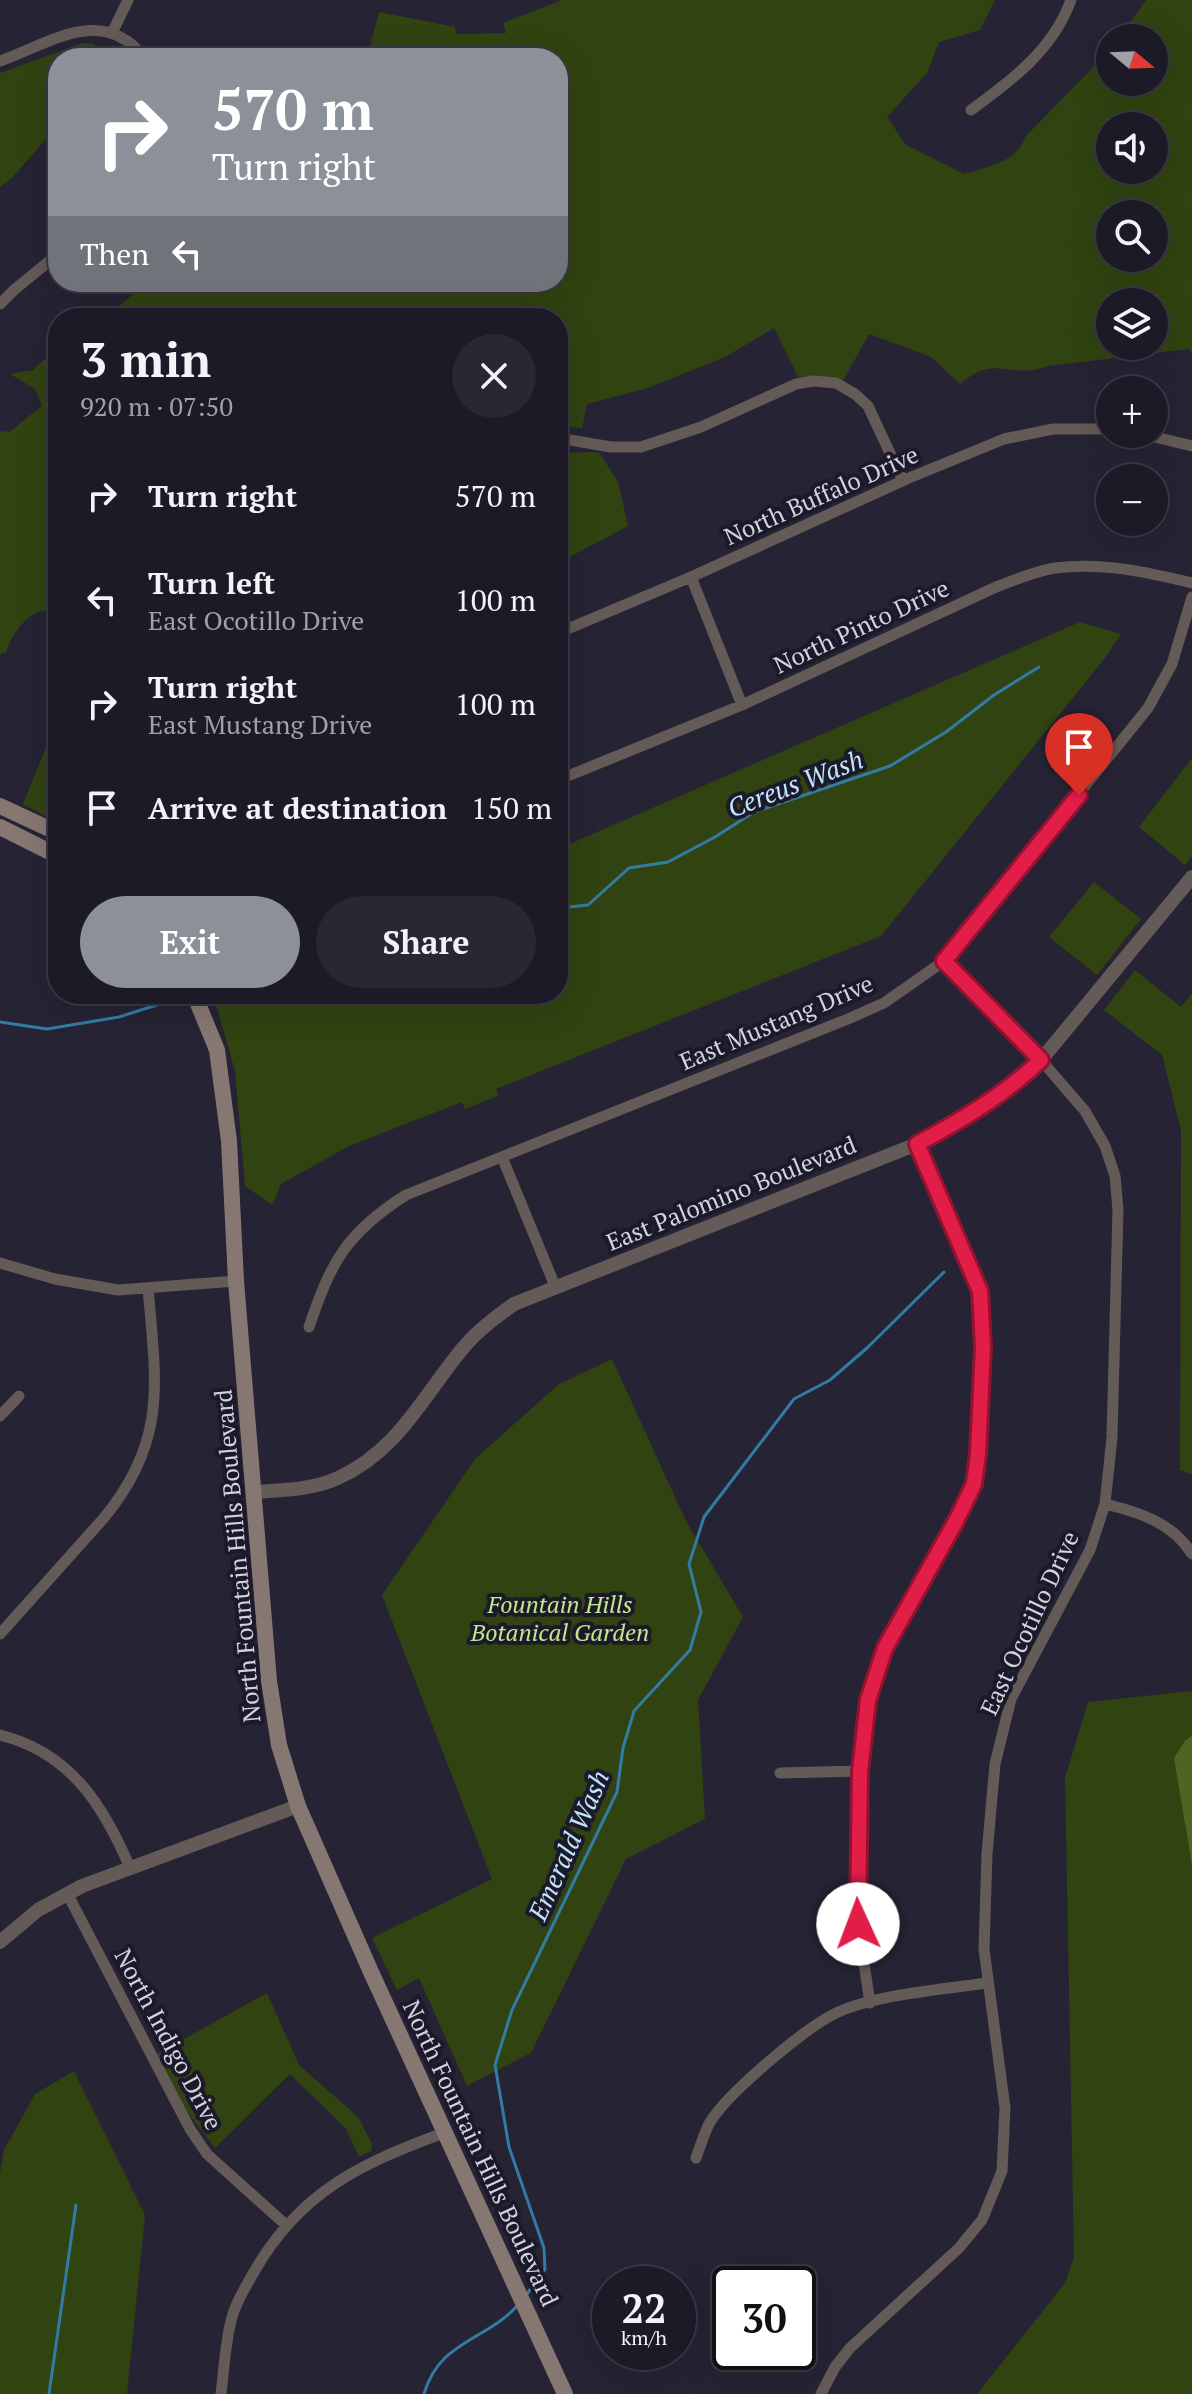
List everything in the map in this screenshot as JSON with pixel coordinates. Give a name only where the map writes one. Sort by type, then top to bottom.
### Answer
[{"type":"main road","points":[[4,807],[48,828]]},
{"type":"main road","points":[[1,829],[48,851]]},
{"type":"main road","name":"North Fountain Hills Boulevard","points":[[198,1004],[217,1050],[229,1141],[236,1281],[274,1720],[298,1806],[565,2394]]},
{"type":"street","points":[[112,33],[128,0]]},
{"type":"street","points":[[971,110],[1033,61],[1049,42],[1071,0]]},
{"type":"street","points":[[0,61],[76,31],[92,29],[112,33],[136,48]]},
{"type":"street","points":[[0,304],[48,262]]},
{"type":"street","points":[[570,440],[611,447],[641,447],[701,427],[796,384],[813,381],[836,383],[868,406],[903,481]]},
{"type":"street","name":"North Buffalo Drive","points":[[568,629],[1004,439],[1074,427],[1096,428]]},
{"type":"street","points":[[1168,440],[1192,446]]},
{"type":"street","name":"North Pinto Drive","points":[[568,776],[742,705],[996,587],[1054,568],[1128,569],[1192,583]]},
{"type":"street","points":[[691,577],[742,705]]},
{"type":"street","name":"East Mustang Drive","points":[[309,1327],[331,1268],[344,1247],[363,1226],[406,1195],[848,1019],[884,1003],[944,961],[1148,708],[1172,664],[1192,597]]},
{"type":"street","points":[[1,829],[4,807]]},
{"type":"street","name":"East Palomino Boulevard","points":[[254,1492],[319,1485],[339,1478],[365,1462],[398,1435],[463,1347],[514,1304],[917,1144],[963,1120],[1041,1060],[1192,877]]},
{"type":"street","name":"East Ocotillo Drive","points":[[821,2394],[835,2367],[850,2348],[959,2248],[982,2220],[1002,2171],[1005,2108],[984,1949],[987,1854],[1000,1737],[1011,1699],[1090,1550],[1105,1504],[1112,1437],[1118,1210],[1115,1176],[1105,1146],[1085,1111],[1041,1060],[944,961]]},
{"type":"street","points":[[870,2003],[857,1897],[860,1771],[868,1700],[885,1648],[974,1484],[978,1454],[983,1347],[980,1291],[917,1144]]},
{"type":"street","points":[[502,1157],[555,1286]]},
{"type":"street","points":[[0,1263],[55,1279],[118,1290],[236,1281]]},
{"type":"street","points":[[0,1634],[118,1501],[139,1467],[151,1432],[155,1403],[148,1288]]},
{"type":"street","points":[[0,1416],[19,1396]]},
{"type":"street","points":[[1105,1504],[1147,1515],[1186,1544],[1192,1554]]},
{"type":"street","points":[[0,1735],[54,1759],[77,1779],[104,1812],[130,1868]]},
{"type":"street","points":[[780,1773],[860,1771]]},
{"type":"street","points":[[0,1942],[38,1910],[67,1893],[298,1806]]},
{"type":"street","name":"North Indigo Drive","points":[[67,1893],[190,2129],[207,2154],[286,2225]]},
{"type":"street","points":[[696,2158],[710,2123],[731,2097],[760,2070],[833,2015],[912,1993],[987,1983]]},
{"type":"street","points":[[221,2394],[231,2319],[262,2258],[286,2225],[337,2180],[392,2152],[446,2132]]},
{"type":"green space","points":[[562,0],[995,0],[980,30],[939,42],[927,73],[887,117],[906,145],[964,174],[1009,158],[1026,136],[1096,64],[1096,96],[1168,96],[1168,24],[1129,24],[1146,0],[1192,0],[1192,353],[1188,349],[1168,351],[1168,288],[1096,288],[1097,360],[1023,371],[994,368],[973,375],[960,384],[931,357],[869,334],[843,381],[814,376],[798,377],[774,328],[725,357],[648,388],[587,404],[582,429],[568,426],[568,308],[117,308],[135,292],[568,292],[568,48],[370,48],[379,12],[455,27],[456,34],[506,33],[503,23]]},
{"type":"green space","points":[[83,43],[95,44],[94,48],[69,48]]},
{"type":"green space","points":[[48,56],[48,137],[12,178],[0,187],[0,73]]},
{"type":"green space","points":[[48,356],[48,610],[32,615],[25,621],[13,636],[6,653],[0,654],[0,431],[9,432],[42,406],[35,389],[10,374],[33,370]]},
{"type":"green space","points":[[568,453],[599,453],[618,481],[628,526],[568,558]]},
{"type":"green space","points":[[1080,622],[1121,634],[1105,658],[881,936],[496,1089],[498,1096],[465,1109],[462,1102],[349,1146],[281,1184],[272,1205],[245,1186],[235,1071],[216,1004],[568,1004],[568,845]]},
{"type":"green space","points":[[48,743],[48,818],[23,804]]},
{"type":"green space","points":[[1192,758],[1192,856],[1185,865],[1139,827]]},
{"type":"green space","points":[[1094,882],[1141,919],[1097,975],[1049,937]]},
{"type":"green space","points":[[1135,970],[1181,1007],[1192,993],[1192,1475],[1180,1470],[1181,1131],[1162,1055],[1104,1010]]},
{"type":"green space","name":"Fountain Hills Botanical Garden","points":[[612,1359],[686,1521],[743,1617],[698,1700],[705,1819],[626,1859],[531,2053],[467,2086],[419,1978],[397,1990],[372,1938],[492,1879],[382,1595],[475,1459],[559,1384]]},
{"type":"green space","points":[[1192,1691],[1192,1735],[1185,1741],[1185,1826],[1192,1866],[1192,2394],[977,2394],[1065,2283],[1074,2257],[1065,1778],[1088,1702]]},
{"type":"green space","points":[[1192,1735],[1192,1866],[1174,1758]]},
{"type":"green space","points":[[267,1993],[299,2065],[358,2117],[372,2144],[371,2151],[359,2157],[346,2129],[290,2074],[215,2148],[184,2108],[155,2055]]},
{"type":"green space","points":[[74,2071],[145,2215],[127,2394],[0,2394],[0,2173],[4,2150],[35,2094]]},
{"type":"waterway","name":"Cereus Wash","points":[[568,907],[588,905],[629,868],[668,862],[754,812],[890,766],[946,732],[994,695],[1039,667]]},
{"type":"waterway","name":"Cereus Wash","points":[[0,1022],[47,1029],[119,1017],[160,1004]]},
{"type":"waterway","name":"Emerald Wash","points":[[527,2294],[545,2269],[544,2248],[509,2147],[495,2065],[512,2010],[617,1792],[623,1748],[634,1711],[690,1650],[701,1612],[689,1564],[704,1517],[794,1399],[830,1380],[944,1272]]},
{"type":"waterway","points":[[49,2394],[76,2205]]},
{"type":"waterway","name":"Emerald Wash","points":[[424,2394],[440,2363],[517,2306]]},
{"type":"route","points":[[858,1924],[860,1771],[868,1700],[885,1648],[974,1484],[978,1454],[983,1347],[980,1291],[917,1144],[963,1120],[1041,1060],[944,961],[1079,795]]}]
